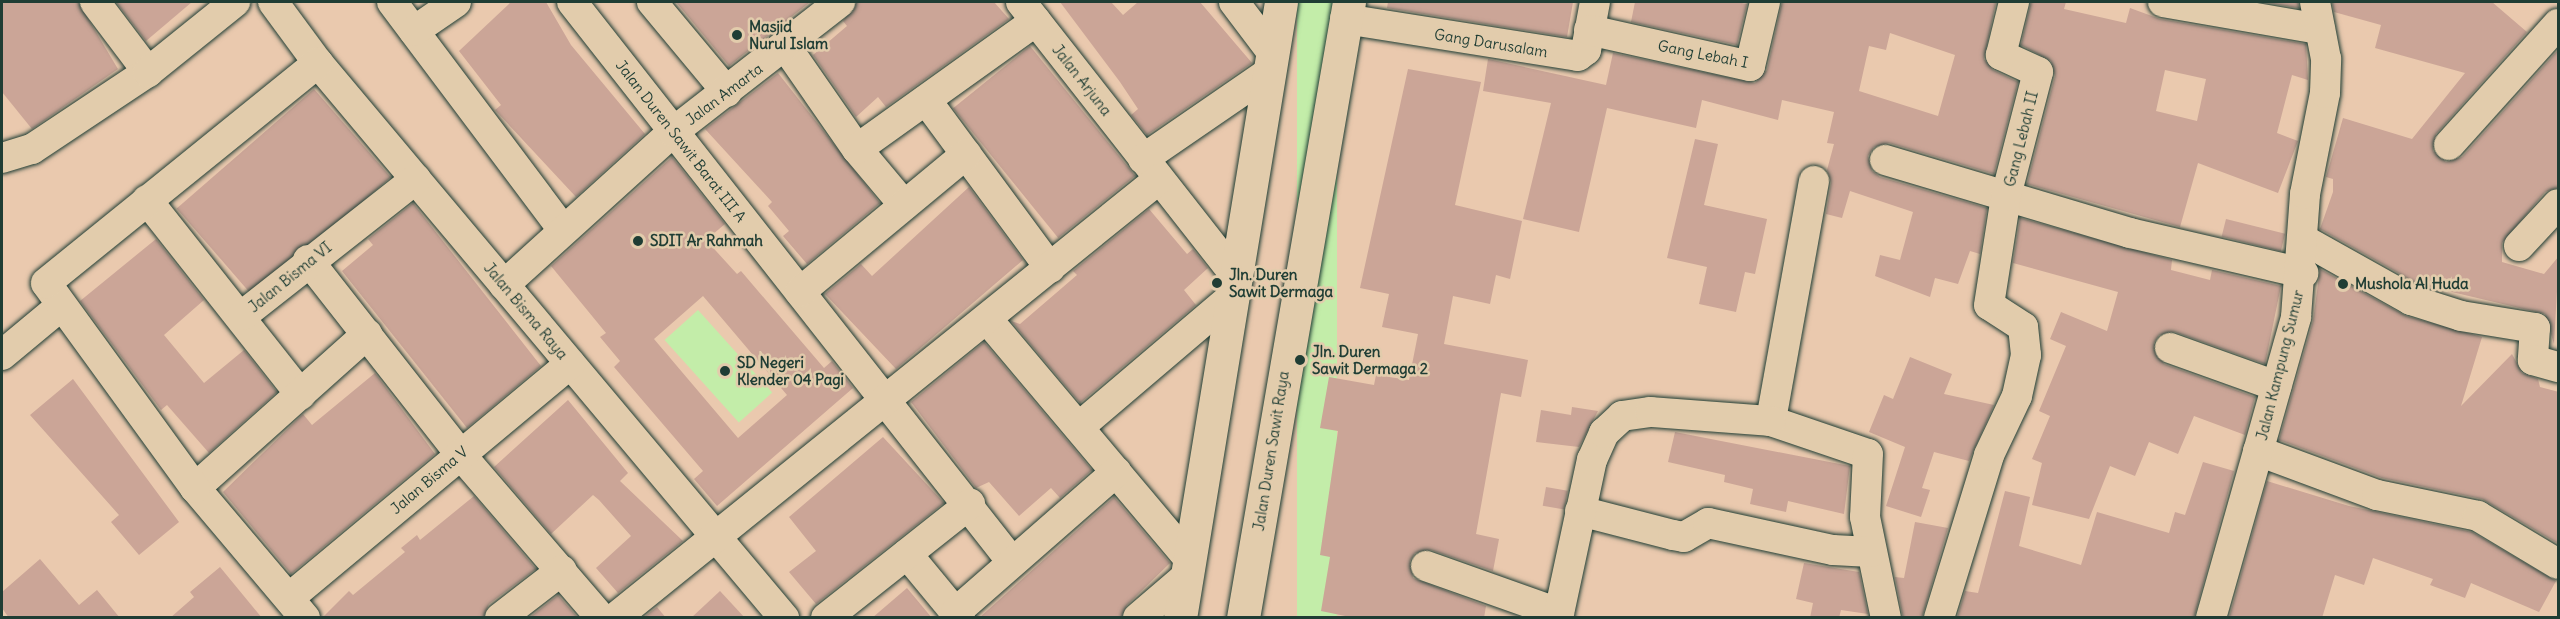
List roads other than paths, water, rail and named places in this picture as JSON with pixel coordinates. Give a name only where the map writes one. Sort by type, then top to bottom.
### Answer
[{"type":"street","points":[[95,2],[148,72]]},
{"type":"street","points":[[6,148],[32,149],[148,72],[235,2]]},
{"type":"street","name":"Jalan Bisma Raya","points":[[273,2],[318,63],[570,364],[719,537],[784,618]]},
{"type":"street","points":[[392,2],[563,230]]},
{"type":"street","points":[[414,31],[456,2]]},
{"type":"street","name":"Jalan Duren Sawit Barat III A","points":[[572,2],[970,504],[1012,562]]},
{"type":"street","points":[[652,2],[727,92]]},
{"type":"street","name":"Jalan Amarta","points":[[504,285],[673,132],[786,47],[840,2]]},
{"type":"street","points":[[1234,2],[1270,62]]},
{"type":"street","points":[[1180,618],[1281,2]]},
{"type":"street","name":"Gang Lebah I","points":[[1592,16],[1750,66],[1765,2]]},
{"type":"street","name":"Gang Lebah II","points":[[2006,196],[2038,72],[2001,55],[2014,2]]},
{"type":"street","points":[[2163,2],[2317,15]]},
{"type":"street","name":"Gang Darusalam","points":[[1347,10],[1578,56],[1586,50],[1592,16]]},
{"type":"street","name":"Jalan Duren Sawit Raya","points":[[1243,618],[1347,10]]},
{"type":"street","points":[[857,149],[926,100],[1028,11]]},
{"type":"street","name":"Jalan Arjuna","points":[[1028,11],[1151,169],[1234,286]]},
{"type":"street","name":"Jalan Kampung Sumur","points":[[2211,618],[2276,386],[2303,273],[2305,194],[2325,93],[2317,15]]},
{"type":"street","points":[[2449,145],[2559,24]]},
{"type":"street","points":[[786,47],[857,149],[904,205]]},
{"type":"street","points":[[615,618],[719,537],[1050,267],[1151,169],[1270,62]]},
{"type":"street","points":[[297,608],[195,488],[54,298],[48,278],[318,63]]},
{"type":"street","points":[[926,100],[1050,267]]},
{"type":"street","points":[[800,292],[966,153]]},
{"type":"street","points":[[1885,160],[2130,233],[2303,273]]},
{"type":"street","name":"Jalan Bisma VI","points":[[301,395],[243,315],[309,260],[416,179]]},
{"type":"street","points":[[1771,421],[1814,181]]},
{"type":"street","points":[[1939,618],[1989,455],[2017,396],[2026,355],[2023,327],[1989,306],[2006,196]]},
{"type":"street","points":[[147,200],[243,315]]},
{"type":"street","points":[[2519,246],[2559,204]]},
{"type":"street","points":[[2304,240],[2411,300],[2461,316],[2535,328],[2533,360],[2559,367]]},
{"type":"street","points":[[309,260],[460,454],[601,618]]},
{"type":"street","points":[[1079,427],[1234,286]]},
{"type":"street","points":[[2,355],[54,298]]},
{"type":"street","points":[[987,319],[1116,472],[1188,567]]},
{"type":"street","points":[[195,488],[367,334]]},
{"type":"street","points":[[2170,348],[2276,386]]},
{"type":"street","name":"Jalan Bisma V","points":[[297,608],[460,454],[570,364]]},
{"type":"street","points":[[1426,566],[1558,615],[1580,511],[1600,442],[1622,416],[1651,412],[1771,421],[1868,454],[1866,517],[1871,552],[1886,618]]},
{"type":"street","points":[[2258,451],[2377,495],[2478,516],[2559,564]]},
{"type":"street","points":[[907,554],[958,615],[1012,562],[1116,472]]},
{"type":"street","points":[[826,618],[970,504]]},
{"type":"street","points":[[1580,511],[1684,537],[1708,523],[1833,550],[1871,552]]},
{"type":"street","points":[[1138,618],[1188,567]]},
{"type":"street","points":[[500,618],[562,570]]},
{"type":"place","name":"Masjid Nurul Islam","points":[[737,35]]},
{"type":"place","name":"SDIT Ar Rahmah","points":[[638,241]]},
{"type":"place","name":"Jln. Duren Sawit Dermaga","points":[[1217,283]]},
{"type":"place","name":"Mushola Al Huda","points":[[2343,284]]},
{"type":"place","name":"Jln. Duren Sawit Dermaga 2","points":[[1300,360]]},
{"type":"place","name":"SD Negeri Klender 04 Pagi","points":[[725,371]]}]
